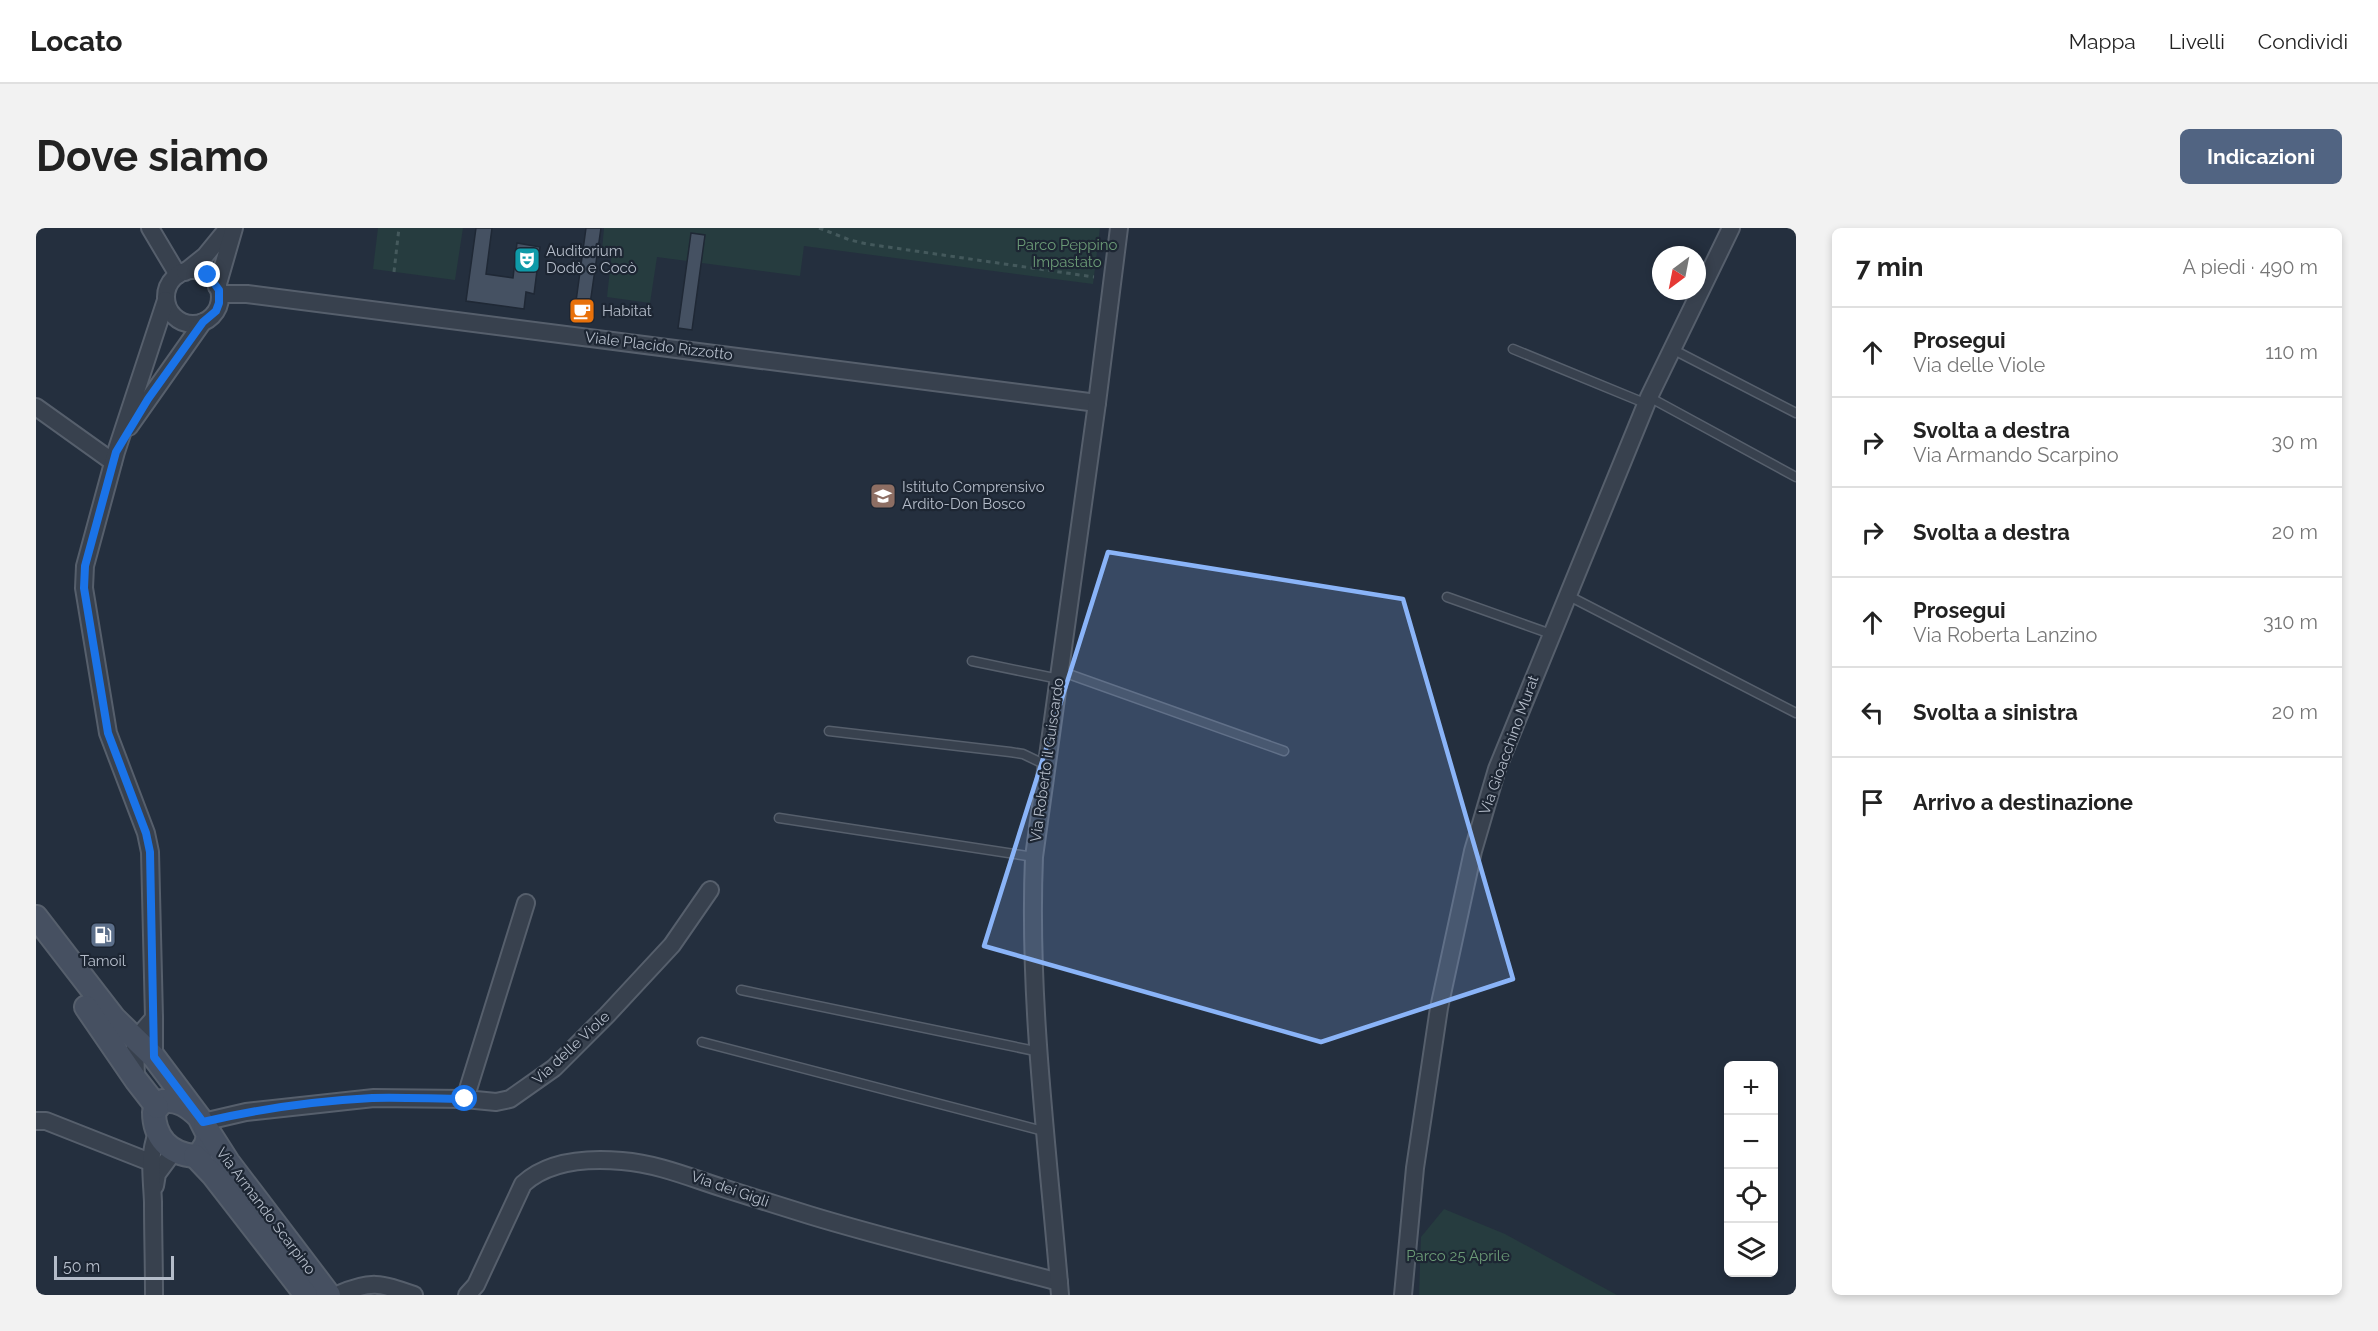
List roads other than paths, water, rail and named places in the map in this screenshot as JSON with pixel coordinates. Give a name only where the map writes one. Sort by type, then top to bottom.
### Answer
[{"type":"street","points":[[150,228],[182,273]]},
{"type":"street","points":[[154,1057],[150,852],[146,833],[108,733],[84,588],[85,566],[115,457],[169,286],[205,256],[228,228]]},
{"type":"street","points":[[115,457],[132,422],[203,322],[216,311],[234,228]]},
{"type":"street","name":"Via Roberto il Guiscardo","points":[[1060,1288],[1032,935],[1034,857],[1119,228]]},
{"type":"street","name":"Via Gioacchino Murat","points":[[1403,1295],[1414,1168],[1437,1019],[1471,863],[1497,769],[1648,400],[1731,228]]},
{"type":"street","points":[[182,273],[193,271],[208,275],[219,291]]},
{"type":"street","name":"Viale Placido Rizzotto","points":[[219,291],[1097,403]]},
{"type":"street","points":[[166,300],[168,308],[179,320],[195,324],[203,322]]},
{"type":"street","points":[[36,407],[115,457]]},
{"type":"street","name":"Via delle Viole","points":[[202,1122],[246,1112],[374,1098],[465,1099],[496,1102],[510,1100],[554,1068],[607,1015],[672,945],[710,890]]},
{"type":"street","points":[[465,1099],[526,903]]},
{"type":"street","name":"Via Armando Scarpino","points":[[36,917],[114,1018],[154,1057],[228,1162],[329,1295]]},
{"type":"street","points":[[36,942],[101,1025],[135,1080],[157,1107]]},
{"type":"street","points":[[135,1080],[135,1040],[154,1018]]},
{"type":"street","points":[[152,1196],[157,1174],[184,1154],[201,1152],[208,1135],[202,1122],[189,1108],[178,1102],[163,1101],[157,1107],[154,1119],[157,1133],[164,1143],[184,1154]]},
{"type":"street","points":[[36,1121],[46,1121],[150,1162]]},
{"type":"street","points":[[154,1295],[150,1162],[157,1133]]},
{"type":"street","name":"Via Armando Scarpino","points":[[184,1154],[213,1175],[306,1295]]},
{"type":"street","name":"Via dei Gigli","points":[[467,1295],[476,1285],[523,1184],[530,1177],[569,1162],[595,1159],[668,1168],[725,1189],[824,1220],[1060,1288]]},
{"type":"street","points":[[337,1295],[361,1284],[388,1286],[414,1295]]},
{"type":"lane","points":[[1512,349],[1648,400],[1796,477]]},
{"type":"lane","points":[[1672,349],[1796,413]]},
{"type":"lane","points":[[1567,595],[1796,713]]},
{"type":"lane","points":[[1448,597],[1551,634]]},
{"type":"lane","points":[[972,661],[1059,675],[1284,751]]},
{"type":"lane","points":[[829,730],[1023,754],[1046,765]]},
{"type":"lane","points":[[779,818],[1034,857]]},
{"type":"lane","points":[[741,990],[1040,1052]]},
{"type":"lane","points":[[702,1042],[1047,1132]]},
{"type":"place","name":"Auditorium Dodò e Cocò","points":[[527,260]]},
{"type":"place","name":"Habitat","points":[[582,311]]},
{"type":"place","name":"Istituto Comprensivo Ardito-Don Bosco","points":[[883,496]]},
{"type":"place","name":"Tamoil","points":[[103,935]]},
{"type":"park label","name":"Parco Peppino Impastato","points":[[1067,254]]},
{"type":"park label","name":"Parco 25 Aprile","points":[[1458,1256]]}]
